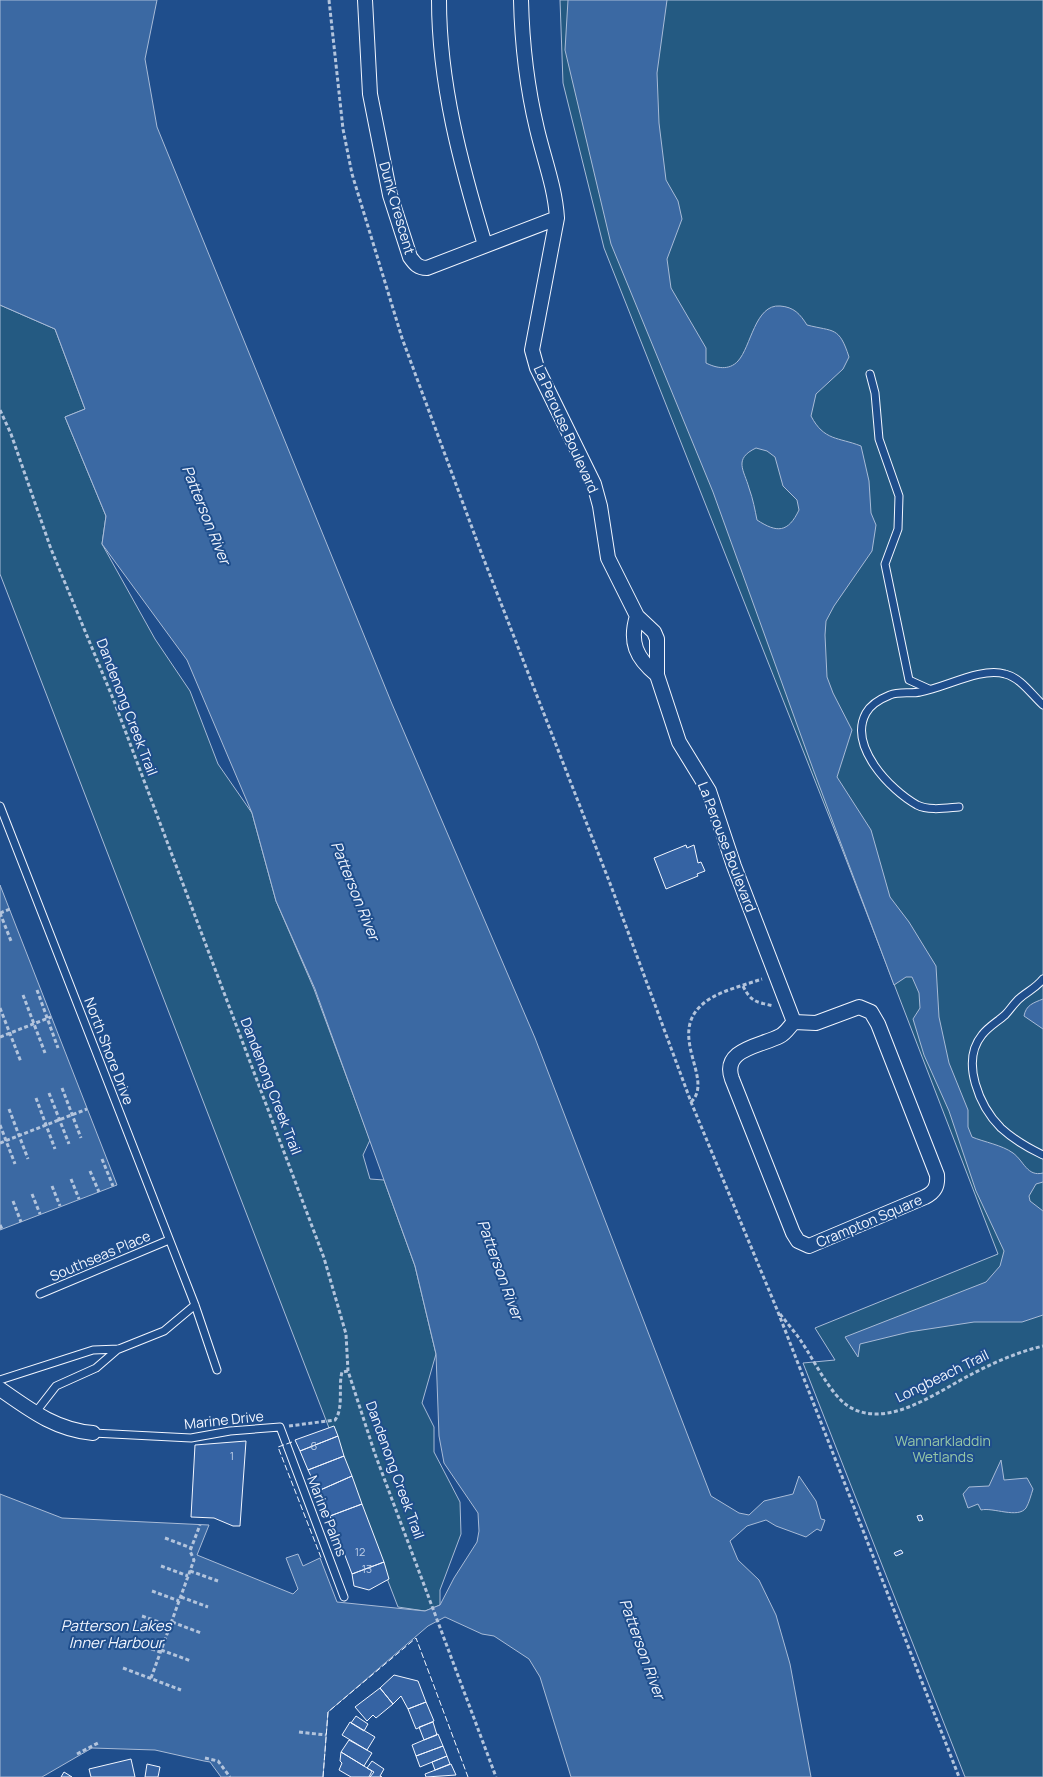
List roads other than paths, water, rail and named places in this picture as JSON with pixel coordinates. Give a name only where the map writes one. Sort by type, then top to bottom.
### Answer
[{"type":"street","name":"Dunk Crescent","points":[[364,0],[370,94],[390,195],[410,257],[420,268],[427,268],[557,218]]},
{"type":"street","points":[[439,0],[444,73],[452,119],[462,168],[485,245]]},
{"type":"street","name":"La Perouse Boulevard","points":[[521,0],[529,86],[537,128],[556,197],[557,218],[532,350],[537,368],[594,484],[600,506],[608,558],[636,616],[648,626],[658,639],[657,674],[680,745],[712,797],[732,860],[794,1022]]},
{"type":"street","name":"La Perouse Boulevard","points":[[636,616],[632,634],[634,648],[643,662],[657,674]]},
{"type":"street","name":"Crampton Square","points":[[859,1007],[872,1012],[937,1179],[934,1190],[928,1195],[811,1246],[799,1242],[794,1233],[730,1072],[731,1061],[736,1054],[782,1035],[794,1022],[810,1024],[859,1007]]},
{"type":"street","points":[[0,1390],[55,1425],[74,1432],[93,1433]]},
{"type":"lane","points":[[870,374],[875,393],[879,439],[899,496],[898,529],[885,564],[886,573],[910,680],[929,689]]},
{"type":"lane","points":[[959,807],[934,808],[918,806],[889,783],[868,757],[861,734],[866,714],[876,701],[892,694],[911,694],[990,673],[1005,674],[1018,680],[1043,705]]},
{"type":"lane","name":"North Shore Drive","points":[[0,806],[169,1240],[217,1370]]},
{"type":"lane","points":[[1043,979],[1036,988],[1021,996],[1006,1014],[980,1036],[973,1054],[972,1070],[983,1101],[992,1117],[1015,1139],[1043,1155]]},
{"type":"lane","name":"Southseas Place","points":[[40,1294],[169,1240]]},
{"type":"lane","points":[[35,1413],[56,1386],[96,1368],[119,1349],[164,1331],[194,1305]]},
{"type":"lane","points":[[0,1380],[93,1350],[119,1349]]},
{"type":"lane","name":"Marine Drive","points":[[93,1433],[191,1438],[230,1431],[280,1427],[286,1444]]},
{"type":"lane","name":"Marine Palms","points":[[286,1444],[344,1597]]},
{"type":"water","points":[[0,0],[157,0],[145,59],[157,127],[392,704],[535,1038],[711,1496],[739,1513],[749,1515],[764,1501],[793,1494],[799,1476],[816,1501],[821,1519],[825,1520],[821,1531],[817,1529],[806,1537],[776,1526],[766,1520],[747,1526],[730,1541],[738,1560],[759,1580],[776,1615],[790,1664],[811,1777],[571,1777],[540,1677],[529,1659],[494,1636],[482,1634],[445,1617],[428,1626],[328,1712],[323,1777],[221,1777],[210,1762],[155,1750],[92,1748],[42,1777],[0,1777],[0,1494],[62,1518],[209,1525],[197,1555],[293,1594],[298,1589],[286,1558],[298,1554],[303,1566],[320,1558],[337,1602],[425,1611],[440,1605],[454,1578],[477,1542],[479,1531],[478,1513],[444,1463],[439,1436],[436,1354],[415,1266],[315,989],[276,901],[252,813],[187,660],[102,544],[106,516],[65,417],[85,409],[55,329],[0,305]]},
{"type":"water","points":[[568,0],[667,0],[657,73],[659,123],[666,180],[678,201],[682,219],[667,259],[671,288],[706,348],[706,363],[722,368],[731,366],[738,361],[743,355],[759,319],[772,307],[780,306],[796,312],[807,325],[834,332],[842,340],[849,357],[843,369],[816,394],[811,416],[826,434],[861,446],[869,481],[871,513],[876,525],[872,551],[834,606],[826,621],[827,677],[852,730],[837,777],[871,830],[890,897],[909,922],[936,966],[939,1017],[949,1063],[968,1110],[968,1127],[972,1137],[1009,1150],[1017,1156],[1029,1171],[1038,1174],[1043,1173],[1043,1182],[1036,1184],[1029,1196],[1030,1201],[1043,1211],[1043,1315],[1022,1322],[974,1322],[909,1332],[860,1344],[858,1357],[845,1337],[986,1282],[1000,1266],[1004,1251],[976,1191],[949,1111],[924,1055],[913,1019],[920,1008],[919,993],[912,977],[906,977],[894,985],[813,769],[713,492],[611,244],[565,50]],"holes":[[[756,448],[767,451],[775,457],[783,486],[797,500],[799,510],[791,523],[786,527],[776,529],[757,520],[742,465],[744,456]]]},
{"type":"water","points":[[0,885],[117,1185],[0,1230]]},
{"type":"water","points":[[1043,999],[1043,1029],[1024,1016],[1028,1007]]},
{"type":"water","points":[[1001,1460],[1004,1480],[1027,1478],[1033,1489],[1026,1508],[1017,1513],[1011,1513],[981,1510],[978,1504],[968,1508],[963,1494],[969,1487],[989,1486]]},
{"type":"water label","name":"Patterson River","points":[[206,515]]},
{"type":"water label","name":"Patterson River","points":[[355,891]]},
{"type":"water label","name":"Patterson River","points":[[500,1270]]},
{"type":"water label","name":"Patterson Lakes Inner Harbour","points":[[116,1634]]},
{"type":"water label","name":"Patterson River","points":[[642,1649]]},
{"type":"park label","name":"Wannarkladdin Wetlands","points":[[943,1449]]}]
